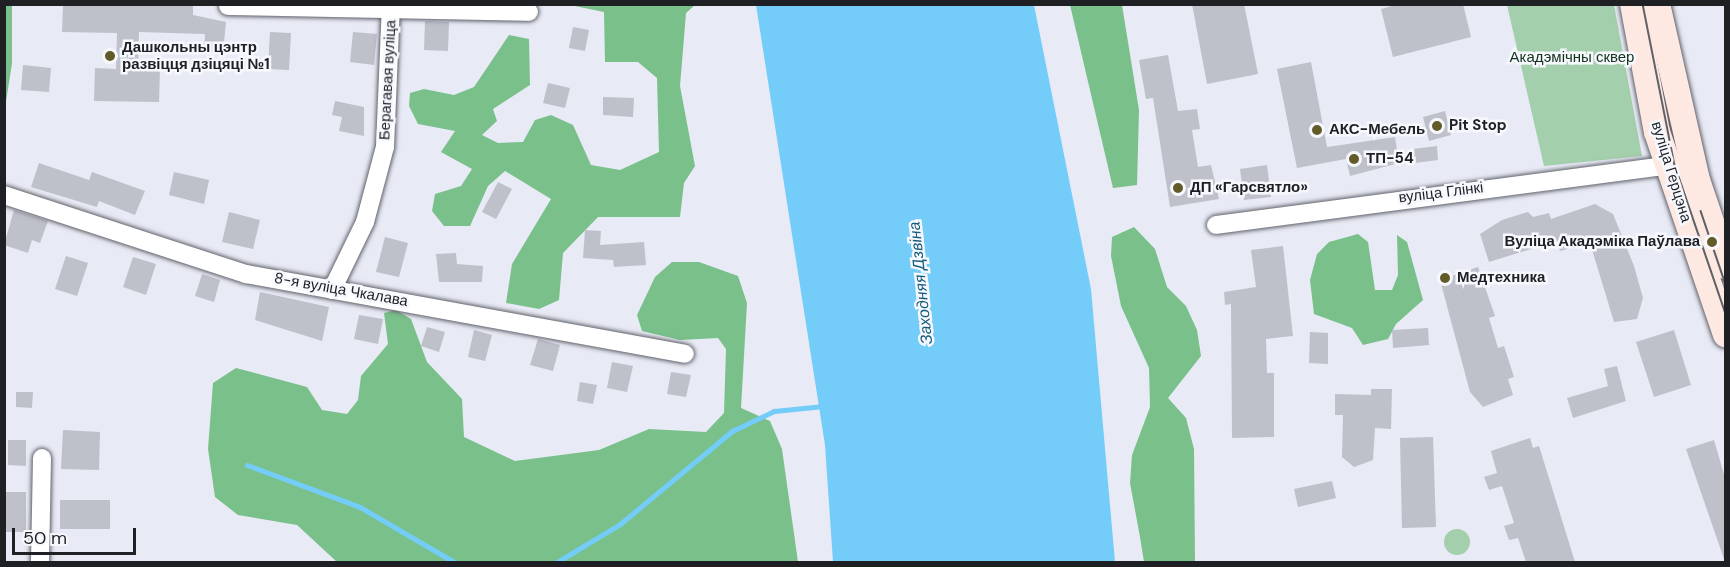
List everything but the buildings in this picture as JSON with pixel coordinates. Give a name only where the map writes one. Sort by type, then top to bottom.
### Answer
[{"type":"main road","name":"вуліца Герцэна","points":[[1633,4],[1683,173],[1725,335]]},
{"type":"main road","name":"вуліца Герцэна","points":[[1657,4],[1683,173],[1725,266]]},
{"type":"street","points":[[228,6],[391,6],[529,12]]},
{"type":"street","name":"Берагавая вуліца","points":[[332,290],[365,222],[385,147],[391,6]]},
{"type":"street","name":"вуліца Глінкі","points":[[1216,225],[1683,173]]},
{"type":"street","name":"8-я вуліца Чкалава","points":[[4,195],[178,255],[332,290],[685,354]]},
{"type":"street","points":[[40,562],[42,458]]},
{"type":"green space","points":[[5,4],[12,5],[12,63],[5,108]]},
{"type":"green space","points":[[570,5],[695,5],[686,13],[680,86],[695,166],[684,183],[680,217],[598,217],[563,253],[559,300],[539,309],[506,303],[512,264],[551,199],[505,171],[488,186],[470,226],[444,226],[432,211],[435,194],[461,186],[472,169],[441,152],[455,131],[418,124],[409,106],[410,93],[424,89],[454,95],[474,87],[509,35],[529,39],[530,85],[493,109],[497,121],[482,135],[498,143],[523,142],[535,120],[551,115],[573,125],[591,165],[620,170],[659,152],[657,78],[638,62],[605,62],[604,12]]},
{"type":"green space","points":[[1070,5],[1122,5],[1139,110],[1137,185],[1113,188]]},
{"type":"green space","name":"Акадэмічны сквер","points":[[1507,5],[1614,5],[1642,156],[1544,166]]},
{"type":"green space","points":[[1134,227],[1155,249],[1167,287],[1186,306],[1197,330],[1201,356],[1168,398],[1186,418],[1194,449],[1195,562],[1144,562],[1130,483],[1132,455],[1150,407],[1149,368],[1121,306],[1111,256],[1112,237]]},
{"type":"green space","points":[[1358,234],[1368,242],[1375,290],[1392,290],[1398,275],[1397,235],[1407,242],[1423,300],[1396,324],[1388,339],[1363,345],[1352,328],[1314,314],[1310,280],[1317,254],[1329,242]]},
{"type":"green space","points":[[672,262],[699,262],[738,276],[747,303],[741,408],[770,421],[782,449],[798,562],[337,562],[297,525],[238,515],[215,497],[208,449],[213,383],[236,368],[307,387],[322,410],[347,414],[358,400],[361,376],[388,344],[384,313],[396,310],[411,319],[427,362],[462,399],[464,437],[515,461],[599,450],[649,429],[706,432],[724,413],[726,349],[718,338],[680,340],[642,331],[637,315],[655,277]]},
{"type":"green space","points":[[1457,529],[1466,533],[1470,542],[1466,551],[1457,555],[1448,551],[1444,542],[1448,533]]},
{"type":"water","name":"Заходняя Дзвіна","points":[[756,5],[1034,5],[1091,289],[1115,562],[833,562],[825,445]]},
{"type":"waterway","points":[[557,562],[620,524],[732,431],[774,411],[824,406]]},
{"type":"waterway","points":[[247,465],[360,507],[454,562]]},
{"type":"tram line","points":[[1643,4],[1675,165],[1726,314]]},
{"type":"tram line","points":[[1701,211],[1726,285]]},
{"type":"place","name":"Дашкольны цэнтр развіцця дзіцяці №1","points":[[110,56]]},
{"type":"place","name":"Pit Stop","points":[[1437,126]]},
{"type":"place","name":"АКС-Мебель","points":[[1317,130]]},
{"type":"place","name":"ТП-54","points":[[1354,159]]},
{"type":"place","name":"ДП «Гарсвятло»","points":[[1178,188]]},
{"type":"place","name":"Вуліца Акадэміка Паўлава","points":[[1712,242]]},
{"type":"place","name":"Медтехника","points":[[1445,278]]}]
